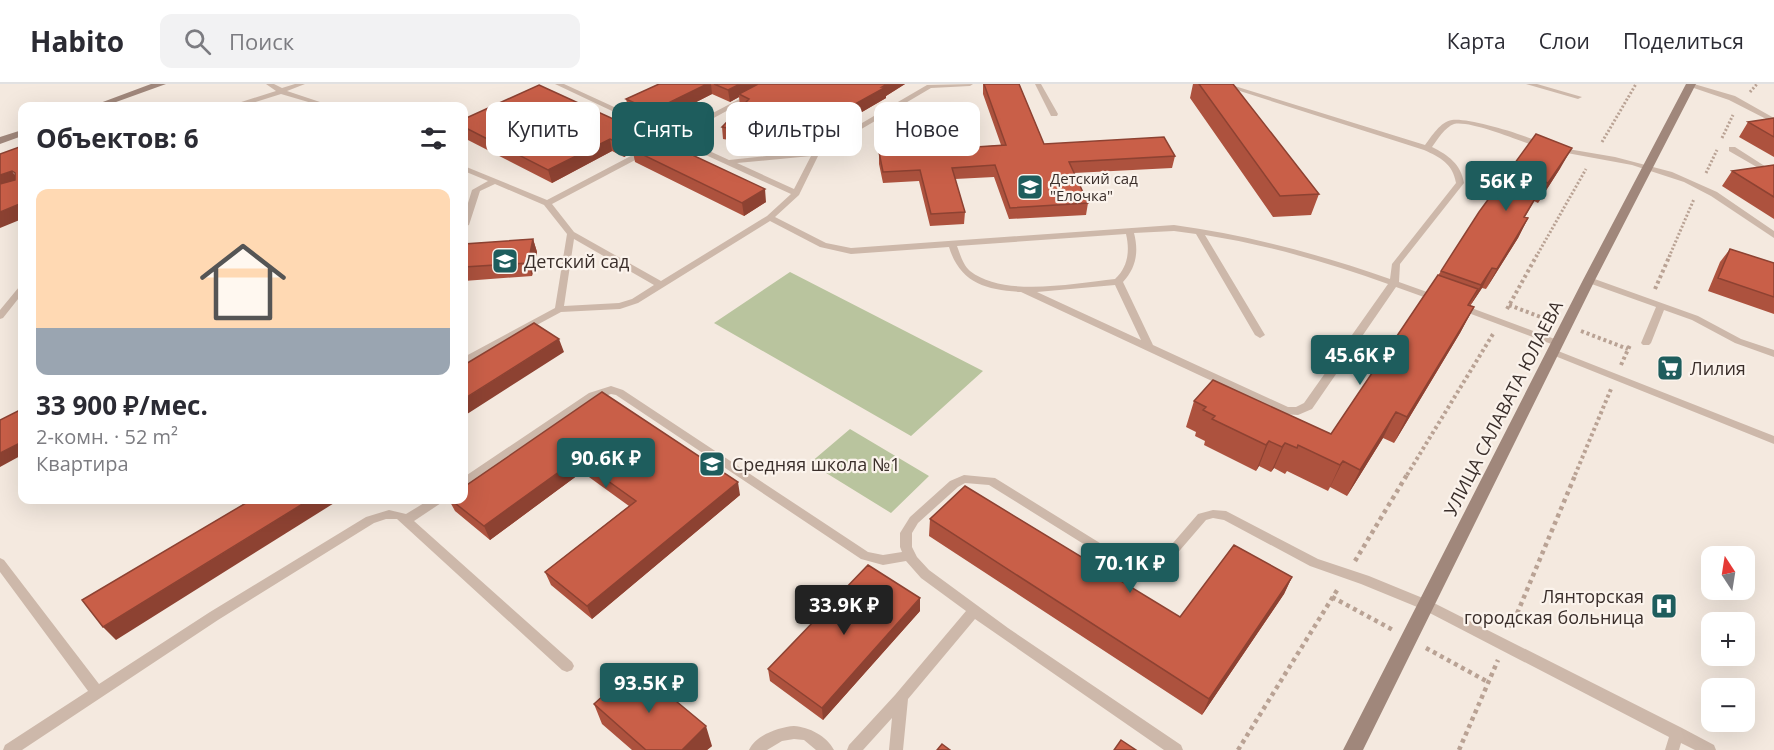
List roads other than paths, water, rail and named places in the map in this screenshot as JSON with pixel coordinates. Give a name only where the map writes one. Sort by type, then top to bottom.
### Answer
[{"type":"street","points":[[109,102],[161,84]]},
{"type":"street","name":"УЛИЦА САЛАВАТА ЮЛАЕВА","points":[[1353,750],[1589,280],[1691,84]]},
{"type":"street","points":[[0,141],[18,134]]},
{"type":"lane","points":[[268,84],[280,91],[315,102]]},
{"type":"lane","points":[[249,102],[302,84]]},
{"type":"lane","points":[[558,84],[612,109]]},
{"type":"lane","points":[[714,115],[772,84]]},
{"type":"lane","points":[[862,126],[931,85],[970,84]]},
{"type":"lane","points":[[1038,84],[1054,114]]},
{"type":"lane","points":[[1023,289],[1287,411],[1298,411],[1308,406],[1394,283],[1396,264],[1460,183],[1460,174],[1450,160],[1426,148],[1221,84]]},
{"type":"lane","points":[[1532,84],[1578,97]]},
{"type":"lane","points":[[1691,84],[1740,101],[1774,121]]},
{"type":"lane","points":[[1426,148],[1447,125],[1461,122],[1555,149],[1647,166],[1700,187],[1774,235]]},
{"type":"lane","points":[[1732,149],[1774,175]]},
{"type":"lane","points":[[714,155],[796,193]]},
{"type":"lane","points":[[547,203],[637,156]]},
{"type":"lane","points":[[729,162],[787,156]]},
{"type":"lane","points":[[468,359],[559,309],[620,306],[635,301],[770,218],[796,193],[814,156]]},
{"type":"lane","points":[[468,170],[547,203],[572,234],[661,285]]},
{"type":"lane","points":[[468,215],[476,190],[494,181]]},
{"type":"lane","points":[[770,218],[835,249],[852,251],[1174,228],[1198,230],[1288,251],[1394,283],[1500,322],[1616,377],[1774,440]]},
{"type":"lane","points":[[1198,230],[1260,335]]},
{"type":"lane","points":[[952,243],[959,264],[966,272],[990,284],[1023,289],[1118,282],[1125,275],[1133,253],[1129,231]]},
{"type":"lane","points":[[559,309],[572,234]]},
{"type":"lane","points":[[1589,280],[1695,318],[1738,341],[1774,354]]},
{"type":"lane","points":[[1118,282],[1149,347]]},
{"type":"lane","points":[[0,316],[18,294]]},
{"type":"lane","points":[[1646,343],[1661,306]]},
{"type":"lane","points":[[468,479],[593,396],[611,390],[619,392],[865,556],[883,560],[910,555]]},
{"type":"lane","points":[[1176,750],[925,574],[906,547],[906,533],[914,520],[954,484],[964,479],[977,478],[991,481],[1135,571],[1148,572],[1158,568],[1202,517],[1213,514],[1226,516],[1314,563],[1426,605],[1709,750]]},
{"type":"lane","points":[[406,520],[432,504]]},
{"type":"lane","points":[[10,750],[214,616],[370,520],[394,513],[406,520],[567,666]]},
{"type":"lane","points":[[0,563],[97,693]]},
{"type":"lane","points":[[854,750],[974,610]]},
{"type":"lane","points":[[896,750],[901,697]]},
{"type":"lane","points":[[756,750],[774,738],[790,732],[808,735],[827,750]]},
{"type":"lane","points":[[1672,750],[1677,734]]},
{"type":"place","name":"Детский сад \"Елочка\"","points":[[1030,187]]},
{"type":"place","name":"Детский сад","points":[[505,261]]},
{"type":"place","name":"Лилия","points":[[1670,368]]},
{"type":"place","name":"Средняя школа №1","points":[[712,464]]},
{"type":"place","name":"Лянторская городская больница","points":[[1664,606]]}]
